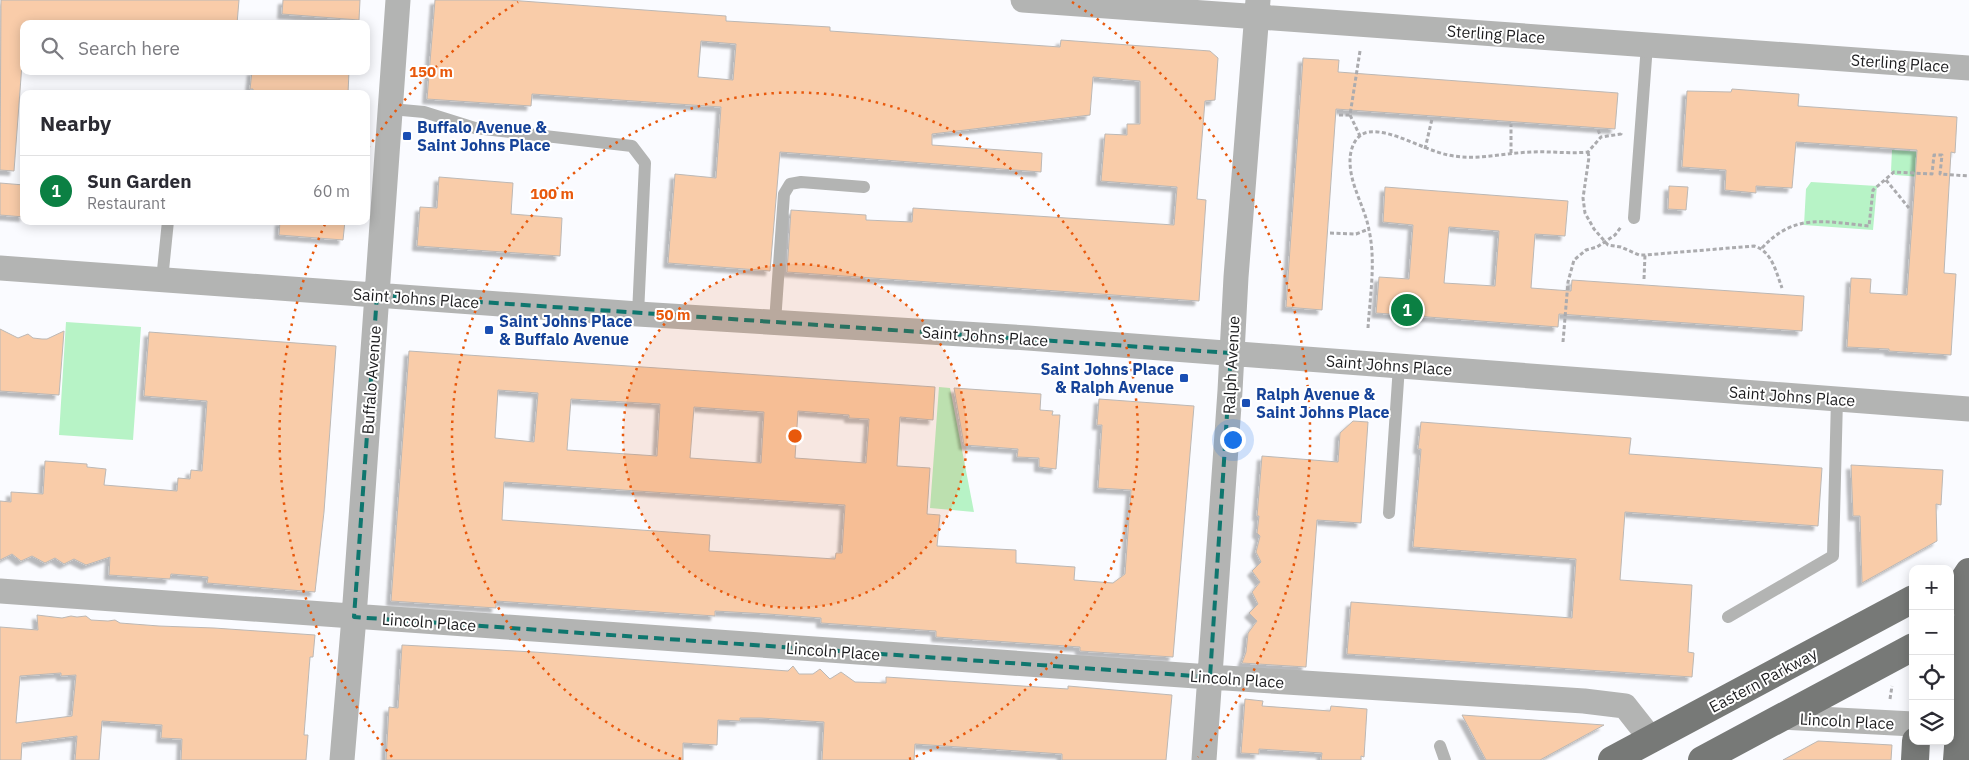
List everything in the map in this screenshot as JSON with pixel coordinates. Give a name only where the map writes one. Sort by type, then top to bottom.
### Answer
[{"type":"main road","points":[[1954,576],[1969,568]]},
{"type":"main road","points":[[1957,760],[1964,732],[1961,614],[1969,572]]},
{"type":"main road","name":"Eastern Parkway","points":[[1612,760],[1909,600]]},
{"type":"main road","points":[[1712,758],[1781,717],[1909,649]]},
{"type":"main road","points":[[1915,760],[1916,745]]},
{"type":"street","name":"Buffalo Avenue","points":[[342,760],[398,0]]},
{"type":"street","name":"Sterling Place","points":[[1023,0],[1257,8],[1647,45],[1969,68]]},
{"type":"street","name":"Ralph Avenue","points":[[1204,760],[1231,353],[1257,8]]},
{"type":"street","name":"Saint Johns Place","points":[[0,268],[638,314],[1231,353],[1969,409]]},
{"type":"street","name":"Lincoln Place","points":[[0,591],[1210,677],[1608,703],[1625,706],[1651,739]]},
{"type":"street","name":"Lincoln Place","points":[[1781,717],[1909,724]]},
{"type":"lane","points":[[1634,218],[1647,45]]},
{"type":"lane","points":[[391,109],[424,112],[475,128],[632,146],[646,163],[638,314]]},
{"type":"lane","points":[[775,322],[784,194],[790,184],[800,182],[864,187]]},
{"type":"lane","points":[[162,280],[168,225]]},
{"type":"lane","points":[[1389,513],[1399,366]]},
{"type":"lane","points":[[1728,617],[1833,556],[1838,399]]},
{"type":"lane","points":[[1440,746],[1446,760]]},
{"type":"path","points":[[1360,51],[1350,115],[1360,136]]},
{"type":"path","points":[[1339,115],[1350,115]]},
{"type":"path","points":[[1425,149],[1432,119]]},
{"type":"path","points":[[1511,154],[1512,124]]},
{"type":"path","points":[[1368,328],[1372,272],[1369,229],[1351,173],[1351,150],[1360,136],[1368,132],[1388,134],[1425,149],[1471,158],[1548,151],[1588,152],[1602,137],[1621,134],[1621,126]]},
{"type":"path","points":[[1598,130],[1602,137]]},
{"type":"path","points":[[1588,152],[1584,198],[1585,213],[1594,229],[1608,245],[1621,247],[1639,255],[1754,246],[1762,248],[1768,255],[1782,288]]},
{"type":"path","points":[[1762,248],[1772,237],[1784,229],[1809,221],[1869,226],[1873,190],[1894,172],[1932,174],[1934,155],[1942,155],[1940,174],[1969,176]]},
{"type":"path","points":[[1886,180],[1909,208]]},
{"type":"path","points":[[1563,342],[1570,267],[1574,260],[1586,250],[1605,242],[1615,235],[1622,226],[1634,218]]},
{"type":"path","points":[[1330,233],[1356,234],[1369,229]]},
{"type":"path","points":[[1644,279],[1645,255]]},
{"type":"path","points":[[1889,704],[1893,681]]},
{"type":"highlighted area","points":[[377,295],[1231,353],[1210,677],[354,617]]},
{"type":"green space","points":[[1892,150],[1936,153],[1934,178],[1895,175],[1891,171]]},
{"type":"green space","points":[[1811,182],[1877,186],[1873,230],[1804,225],[1806,189]]},
{"type":"green space","points":[[66,322],[141,327],[133,440],[59,435]]},
{"type":"green space","points":[[939,387],[950,388],[974,512],[930,508]]},
{"type":"building","points":[[1,0],[239,0],[237,20],[20,20],[21,75],[14,171],[0,170]]},
{"type":"building","points":[[283,0],[360,0],[359,20],[282,14]]},
{"type":"building","points":[[435,0],[508,0],[726,16],[726,21],[830,27],[830,31],[1060,47],[1061,40],[1210,51],[1218,58],[1215,100],[1205,101],[1197,199],[1206,200],[1199,301],[787,272],[791,210],[866,215],[866,220],[912,222],[913,208],[1174,225],[1177,187],[1101,181],[1105,134],[1127,135],[1127,124],[1140,124],[1140,81],[1093,77],[1090,115],[932,134],[932,145],[1042,153],[1041,172],[780,152],[770,271],[668,263],[675,174],[716,178],[721,107],[532,94],[531,106],[427,99]],"holes":[[[701,41],[736,44],[733,80],[698,77]]]},
{"type":"building","points":[[1303,58],[1339,60],[1338,72],[1618,93],[1615,129],[1336,109],[1322,310],[1286,307]]},
{"type":"building","points":[[252,75],[349,75],[348,90],[250,89]]},
{"type":"building","points":[[1732,89],[1799,94],[1798,106],[1957,117],[1955,153],[1951,152],[1944,273],[1956,274],[1951,355],[1847,347],[1851,278],[1871,279],[1870,293],[1907,295],[1917,150],[1796,142],[1792,188],[1756,186],[1756,193],[1725,190],[1726,170],[1682,167],[1687,91],[1731,92]]},
{"type":"building","points":[[439,177],[513,183],[511,214],[562,218],[560,256],[417,246],[420,207],[437,208]]},
{"type":"building","points":[[0,183],[20,185],[20,217],[0,215]]},
{"type":"building","points":[[1669,186],[1688,187],[1686,210],[1668,209]]},
{"type":"building","points":[[1385,187],[1568,201],[1565,236],[1535,234],[1531,288],[1571,291],[1572,280],[1804,296],[1802,331],[1559,314],[1558,327],[1376,313],[1379,277],[1409,279],[1413,225],[1383,222]],"holes":[[[1449,227],[1499,231],[1495,286],[1444,283]]]},
{"type":"building","points":[[280,225],[345,225],[343,240],[279,235]]},
{"type":"building","points":[[0,329],[18,338],[28,334],[33,338],[42,339],[47,339],[64,331],[59,395],[0,391]]},
{"type":"building","points":[[149,332],[336,346],[324,512],[315,592],[207,583],[208,577],[171,574],[170,579],[109,575],[110,557],[86,565],[74,559],[64,564],[55,558],[45,563],[32,556],[21,561],[12,554],[0,560],[0,501],[11,502],[11,492],[43,494],[45,461],[87,464],[87,467],[106,469],[104,485],[177,491],[178,478],[190,479],[191,470],[202,471],[207,401],[144,396]]},
{"type":"building","points":[[409,351],[935,387],[933,420],[900,417],[897,466],[930,468],[927,514],[940,515],[937,546],[1016,550],[1016,563],[1075,567],[1074,580],[1113,583],[1125,574],[1131,490],[1098,488],[1102,425],[1097,425],[1099,399],[1194,406],[1173,657],[1080,651],[1080,647],[936,637],[936,631],[821,623],[821,618],[768,614],[715,611],[715,616],[496,601],[496,608],[391,601]],"holes":[[[498,390],[538,393],[534,442],[495,438]],[[571,399],[660,404],[657,456],[567,450]],[[694,407],[764,412],[761,463],[690,458]],[[798,411],[849,415],[849,418],[869,419],[866,463],[795,458]],[[504,482],[845,505],[842,553],[836,553],[835,559],[709,551],[710,535],[502,520]]]},
{"type":"building","points":[[954,388],[1041,394],[1040,410],[1053,411],[1052,415],[1060,415],[1056,469],[1039,467],[1039,458],[1017,457],[1018,449],[964,445]]},
{"type":"building","points":[[1353,421],[1368,422],[1361,523],[1317,520],[1306,667],[1242,663],[1246,652],[1248,633],[1257,621],[1249,613],[1258,604],[1252,592],[1260,582],[1252,571],[1261,562],[1256,552],[1260,536],[1257,533],[1259,516],[1257,516],[1262,456],[1338,462],[1340,433]]},
{"type":"building","points":[[1421,422],[1631,438],[1629,454],[1822,468],[1818,526],[1625,512],[1620,580],[1692,585],[1688,652],[1694,653],[1692,677],[1347,654],[1351,602],[1572,618],[1576,559],[1413,547],[1421,449],[1418,449]]},
{"type":"building","points":[[1851,465],[1943,470],[1941,505],[1936,504],[1937,541],[1862,583],[1860,516],[1853,516]]},
{"type":"building","points":[[37,615],[62,618],[86,616],[91,620],[115,620],[120,623],[315,635],[313,657],[310,657],[304,735],[308,735],[306,760],[181,760],[182,739],[161,738],[162,725],[102,721],[99,760],[75,760],[77,736],[22,743],[21,760],[0,760],[0,627],[38,630]],"holes":[[[61,673],[61,676],[76,675],[72,716],[16,723],[20,676]]]},
{"type":"building","points":[[402,645],[534,652],[788,671],[793,666],[799,674],[813,674],[820,669],[830,679],[841,672],[855,682],[886,683],[886,677],[1068,689],[1068,686],[1172,695],[1166,760],[1062,760],[1062,754],[915,744],[914,760],[822,760],[824,722],[740,718],[740,721],[718,720],[717,745],[683,743],[683,760],[386,760],[389,707],[398,708]]},
{"type":"building","points":[[1245,699],[1263,701],[1262,706],[1330,711],[1331,706],[1367,709],[1364,757],[1361,756],[1361,760],[1321,760],[1322,753],[1259,749],[1259,754],[1241,753]]},
{"type":"building","points":[[1462,715],[1604,725],[1540,760],[1486,760]]},
{"type":"building","points":[[1818,741],[1892,745],[1891,760],[1783,760]]},
{"type":"place","name":"Buffalo Avenue & Saint Johns Place","points":[[407,136]]},
{"type":"place","name":"Sun Garden","points":[[1407,310]]},
{"type":"place","name":"Saint Johns Place & Buffalo Avenue","points":[[489,330]]},
{"type":"place","name":"Saint Johns Place & Ralph Avenue","points":[[1184,378]]},
{"type":"place","name":"Ralph Avenue & Saint Johns Place","points":[[1246,403]]}]
